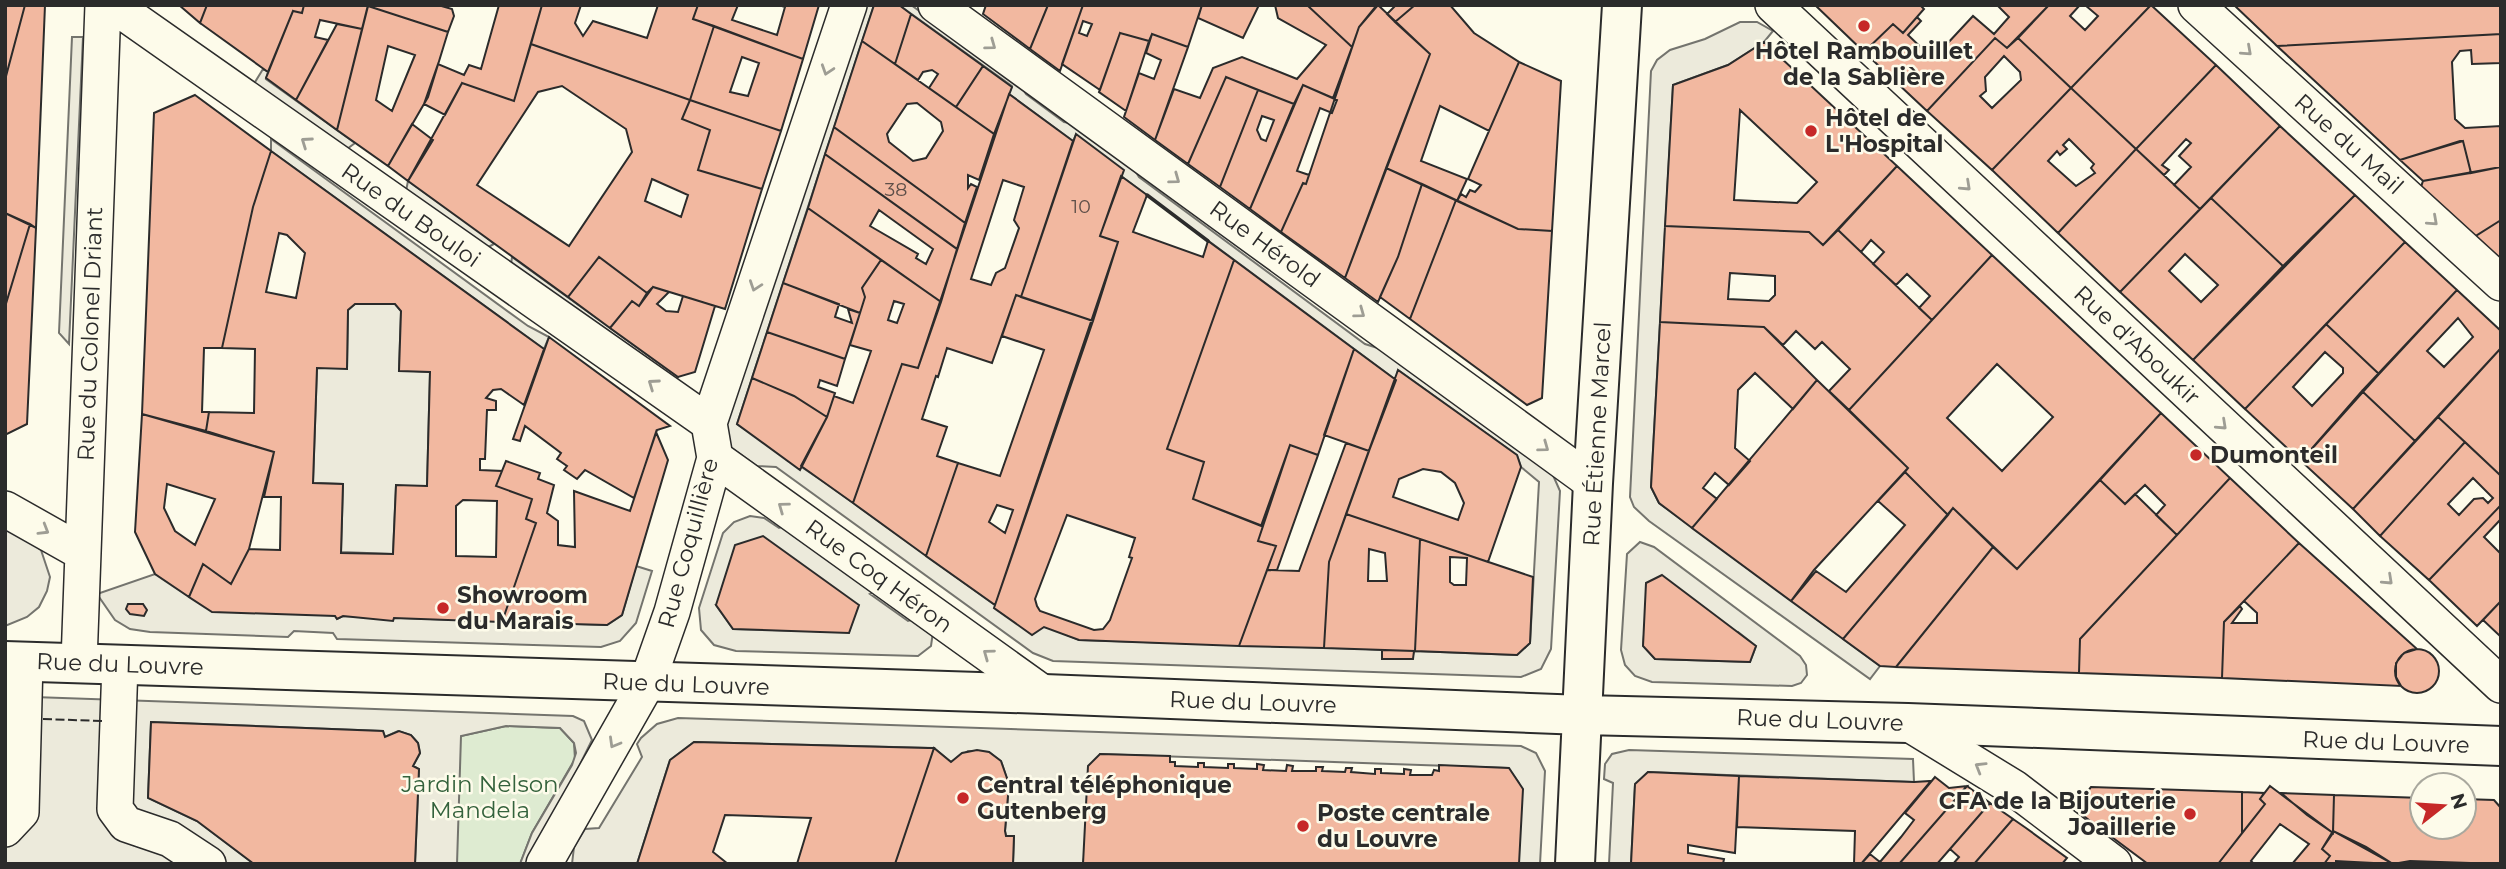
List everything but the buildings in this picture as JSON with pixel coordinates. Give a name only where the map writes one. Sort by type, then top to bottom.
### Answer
[{"type":"main road","name":"Rue Étienne Marcel","points":[[1575,864],[1593,483],[1622,5]]},
{"type":"main road","name":"Rue du Louvre","points":[[15,661],[1044,694],[1583,715],[1908,723],[2501,746]]},
{"type":"street","name":"Rue du Colonel Driant","points":[[79,662],[103,5]]},
{"type":"street","name":"Rue du Bouloi","points":[[113,5],[709,423]]},
{"type":"street","name":"Rue Coquillière","points":[[544,864],[647,683],[672,612],[715,458],[709,423],[849,5]]},
{"type":"street","name":"Rue Hérold","points":[[936,5],[1593,483]]},
{"type":"street","name":"Rue d'Aboukir","points":[[1773,5],[2501,685]]},
{"type":"street","name":"Rue du Mail","points":[[2196,5],[2501,283]]},
{"type":"street","name":"Rue Coq Héron","points":[[715,458],[1044,694]]},
{"type":"street","points":[[5,509],[83,553]]},
{"type":"street","points":[[13,821],[15,661]]},
{"type":"street","points":[[120,664],[115,808],[125,824],[170,839],[208,864]]},
{"type":"street","points":[[1908,723],[2014,788],[2115,864]]},
{"type":"green space","name":"Jardin Nelson Mandela","points":[[506,726],[560,728],[574,743],[575,759],[532,833],[520,864],[415,864],[419,769],[413,766],[419,750],[416,740],[403,732],[461,736]]},
{"type":"shaded area","points":[[857,5],[874,5],[737,424],[827,484],[995,605],[1079,640],[1382,650],[1382,659],[1412,659],[1414,651],[1517,655],[1530,643],[1539,482],[1521,467],[1517,455],[1398,370],[1396,380],[1121,176],[1076,135],[1073,141],[1009,94],[1012,86],[899,5],[911,5],[1020,84],[1026,94],[1064,122],[1075,124],[1133,167],[1139,177],[1365,344],[1384,350],[1552,473],[1560,491],[1551,649],[1541,669],[1521,677],[1053,661],[1033,653],[776,467],[757,466],[729,446],[724,426]]},
{"type":"shaded area","points":[[1740,22],[1757,22],[1773,31],[1764,42],[1728,65],[1673,85],[1651,487],[1659,503],[1880,666],[1870,679],[1649,521],[1634,507],[1630,497],[1651,71],[1657,60],[1670,50],[1705,39]]},
{"type":"shaded area","points":[[72,37],[83,37],[69,344],[59,333]]},
{"type":"shaded area","points":[[263,69],[268,72],[266,79],[355,143],[343,152],[252,87]]},
{"type":"shaded area","points":[[271,139],[528,326],[549,337],[544,349],[271,151]]},
{"type":"shaded area","points":[[408,181],[494,244],[481,251],[405,196]]},
{"type":"shaded area","points":[[512,257],[678,377],[674,384],[510,273]]},
{"type":"shaded area","points":[[355,304],[395,304],[401,311],[399,370],[430,372],[427,486],[396,486],[393,554],[341,552],[343,484],[313,483],[317,368],[347,368],[348,310]]},
{"type":"shaded area","points":[[750,516],[764,518],[779,528],[791,524],[882,589],[870,594],[908,621],[921,617],[933,632],[931,646],[918,656],[736,651],[714,645],[701,630],[699,608],[723,533],[734,522]],"holes":[[[716,605],[858,605],[849,632],[733,629]]]},
{"type":"shaded area","points":[[5,522],[41,550],[50,577],[39,607],[27,617],[5,626]]},
{"type":"shaded area","points":[[1640,542],[1654,547],[1800,656],[1806,665],[1807,675],[1801,683],[1792,686],[1652,682],[1635,676],[1625,665],[1621,650],[1627,554]],"holes":[[[1645,624],[1738,632],[1756,646],[1750,662],[1655,659],[1643,646]]]},
{"type":"shaded area","points":[[636,566],[652,571],[636,623],[620,641],[601,647],[337,639],[333,633],[294,631],[288,637],[150,632],[130,629],[115,620],[97,594],[155,574],[335,616],[337,619],[343,616],[607,625],[622,615]]},
{"type":"shaded area","points":[[5,696],[573,716],[584,721],[592,740],[531,864],[520,864],[532,833],[572,765],[576,753],[574,743],[560,728],[506,726],[461,736],[457,864],[415,864],[419,769],[413,766],[420,753],[418,743],[411,735],[398,731],[385,737],[383,731],[151,722],[148,798],[197,821],[254,864],[5,864]]},
{"type":"shaded area","points":[[678,718],[1521,746],[1536,753],[1545,771],[1540,864],[1519,864],[1519,783],[1508,768],[1100,754],[1083,864],[1013,864],[1014,837],[1006,836],[1005,831],[1009,785],[1001,761],[989,752],[968,751],[951,762],[934,748],[694,742],[670,760],[637,864],[572,864],[574,847],[585,829],[599,828],[642,757],[637,744],[641,738],[657,724]]},
{"type":"shaded area","points":[[1629,750],[1913,759],[1914,782],[1648,772],[1635,785],[1631,864],[1609,864],[1613,783],[1604,779],[1605,764],[1612,754]]},
{"type":"fence","points":[[43,719],[103,721]]},
{"type":"wall","points":[[1147,195],[1208,241]]},
{"type":"place","name":"Hôtel Rambouillet de la Sablière","points":[[1864,26]]},
{"type":"place","name":"Hôtel de L'Hospital","points":[[1811,131]]},
{"type":"place","name":"Dumonteil","points":[[2196,455]]},
{"type":"place","name":"Showroom du Marais","points":[[443,608]]},
{"type":"place","name":"Central téléphonique Gutenberg","points":[[963,798]]},
{"type":"place","name":"CFA de la Bijouterie Joaillerie","points":[[2190,814]]},
{"type":"place","name":"Poste centrale du Louvre","points":[[1303,826]]}]
